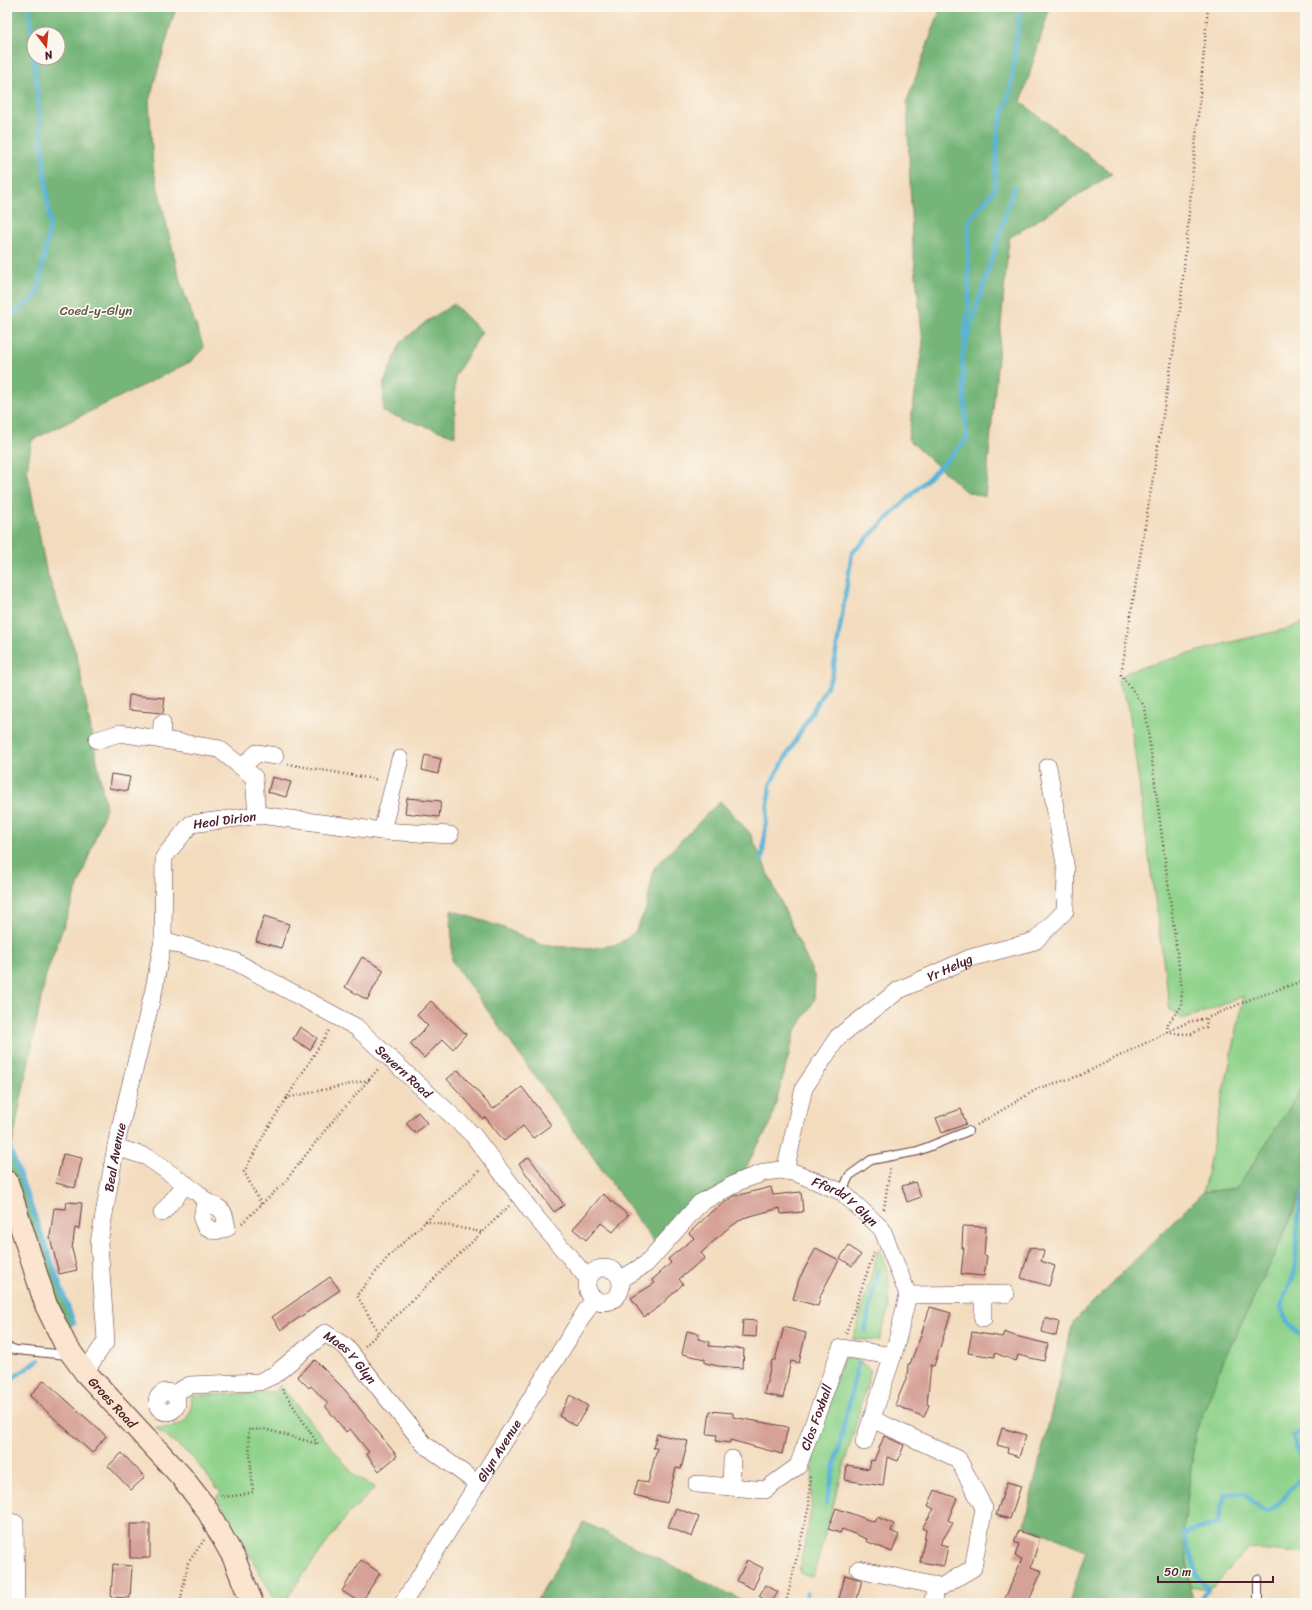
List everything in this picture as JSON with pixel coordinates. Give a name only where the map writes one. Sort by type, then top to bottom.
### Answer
[{"type":"street","points":[[161,740],[162,723]]},
{"type":"street","points":[[97,740],[120,733],[219,749],[254,778],[257,816]]},
{"type":"street","points":[[242,767],[257,754],[275,756]]},
{"type":"street","points":[[382,831],[400,759]]},
{"type":"street","name":"Yr Helyg","points":[[785,1170],[804,1088],[838,1037],[899,990],[970,958],[1035,941],[1065,911],[1066,870],[1048,767]]},
{"type":"street","name":"Heol Dirion","points":[[163,940],[164,857],[191,824],[257,816],[382,831],[450,835]]},
{"type":"street","name":"Severn Road","points":[[163,940],[234,961],[356,1027],[472,1135],[584,1274],[590,1276]]},
{"type":"street","name":"Beal Avenue","points":[[80,1364],[106,1341],[99,1243],[116,1148],[154,989],[163,940]]},
{"type":"street","points":[[116,1148],[147,1157],[186,1184],[205,1200],[202,1219],[205,1226],[215,1231],[227,1228]]},
{"type":"street","name":"Ffordd Y Glyn","points":[[620,1280],[646,1264],[700,1203],[740,1181],[766,1172],[785,1170],[842,1192],[882,1229],[908,1295]]},
{"type":"street","name":"Groes Road","points":[[7,1182],[46,1305],[66,1346],[80,1364],[181,1476],[206,1508],[234,1558],[252,1603]]},
{"type":"street","points":[[162,1213],[186,1184]]},
{"type":"street","points":[[609,1268],[614,1271],[620,1280],[620,1290],[614,1298],[604,1301],[594,1298],[588,1285],[590,1276],[598,1269],[609,1268]]},
{"type":"street","points":[[983,1294],[983,1319]]},
{"type":"street","points":[[864,1442],[893,1356],[908,1295],[1006,1294]]},
{"type":"street","name":"Glyn Avenue","points":[[403,1603],[594,1298]]},
{"type":"street","name":"Maes Y Glyn","points":[[175,1396],[180,1390],[190,1385],[259,1382],[274,1375],[325,1333],[346,1347],[424,1444],[478,1484]]},
{"type":"street","points":[[841,1348],[893,1356]]},
{"type":"street","name":"Clos Foxhall","points":[[697,1484],[765,1490],[798,1466],[841,1348]]},
{"type":"street","points":[[859,1569],[941,1586],[973,1568],[984,1508],[958,1459],[872,1419]]},
{"type":"street","points":[[732,1459],[732,1487]]},
{"type":"street","points":[[7,1522],[15,1523],[16,1603]]},
{"type":"street","points":[[933,1603],[935,1585]]},
{"type":"lane","points":[[842,1192],[848,1176],[871,1160],[918,1151],[968,1131]]},
{"type":"lane","points":[[7,1347],[16,1350],[57,1353],[80,1364]]},
{"type":"lane","points":[[1258,1579],[1258,1603]]},
{"type":"path","points":[[1167,1032],[1168,1023],[1181,1007],[1181,983],[1145,707],[1121,674],[1180,310],[1208,7]]},
{"type":"path","points":[[275,756],[276,762],[394,783]]},
{"type":"path","points":[[968,1131],[988,1117],[1039,1088],[1079,1076],[1188,1022],[1207,1018],[1251,999],[1305,980]]},
{"type":"path","points":[[261,1204],[244,1172],[286,1098],[338,1017]]},
{"type":"path","points":[[1167,1032],[1191,1034],[1206,1027],[1207,1018]]},
{"type":"path","points":[[227,1228],[236,1229],[283,1184],[327,1128],[389,1058]]},
{"type":"path","points":[[286,1098],[369,1080]]},
{"type":"path","points":[[841,1348],[882,1229],[892,1156]]},
{"type":"path","points":[[378,1332],[357,1295],[388,1257],[492,1160]]},
{"type":"path","points":[[354,1357],[378,1332],[520,1196]]},
{"type":"path","points":[[425,1221],[482,1232]]},
{"type":"path","points":[[241,1495],[253,1492],[248,1430],[264,1429],[318,1444],[274,1375]]},
{"type":"path","points":[[786,1603],[809,1506],[810,1469]]},
{"type":"path","points":[[180,1603],[188,1563],[198,1545],[216,1526]]},
{"type":"green space","name":"Coed-y-Glyn","points":[[7,7],[176,7],[149,101],[153,167],[180,281],[204,348],[190,362],[32,440],[27,469],[46,570],[77,656],[106,808],[46,975],[11,1150],[74,1323],[67,1330],[7,1165]]},
{"type":"green space","points":[[941,7],[1050,7],[1021,102],[1112,174],[1009,238],[985,497],[965,491],[908,439],[923,343],[912,237],[907,101]]},
{"type":"green space","points":[[454,304],[482,332],[455,376],[455,436],[383,412],[384,383],[401,342],[427,321]]},
{"type":"green space","points":[[1305,622],[1305,1086],[1237,1188],[1203,1192],[1244,996],[1207,1011],[1181,1019],[1170,1010],[1128,704],[1117,680],[1129,671],[1227,643],[1287,629]]},
{"type":"green space","points":[[720,801],[750,833],[815,978],[814,1001],[795,1032],[770,1125],[756,1148],[740,1181],[700,1203],[659,1249],[452,961],[451,910],[504,928],[542,945],[589,949],[619,944],[635,932],[646,909],[654,868]]},
{"type":"green space","points":[[1305,1084],[1305,1187],[1303,1187],[1275,1254],[1224,1359],[1195,1434],[1183,1534],[1193,1603],[1069,1603],[1086,1550],[1024,1525],[1073,1322],[1203,1192],[1237,1188]]},
{"type":"green space","points":[[1305,1187],[1305,1554],[1249,1548],[1208,1590],[1191,1587],[1183,1534],[1195,1434],[1224,1359],[1275,1254]]},
{"type":"green space","points":[[879,1248],[889,1276],[889,1308],[879,1341],[853,1339]]},
{"type":"green space","points":[[853,1357],[871,1370],[813,1577],[799,1572],[811,1509],[814,1440],[843,1359]]},
{"type":"green space","points":[[280,1385],[355,1476],[375,1488],[346,1517],[289,1594],[287,1603],[277,1603],[216,1497],[221,1493],[191,1456],[155,1428],[171,1427],[186,1419],[191,1406],[192,1396],[275,1392]]},
{"type":"green space","points":[[584,1522],[748,1603],[535,1603]]},
{"type":"building","points":[[129,695],[165,698],[163,713],[128,710]]},
{"type":"building","points":[[425,755],[441,759],[438,774],[422,770]]},
{"type":"building","points":[[111,774],[130,777],[127,791],[109,788]]},
{"type":"building","points":[[272,777],[291,782],[286,797],[268,792]]},
{"type":"building","points":[[407,798],[441,801],[439,817],[405,813]]},
{"type":"building","points":[[264,916],[289,924],[281,948],[256,941]]},
{"type":"building","points":[[362,957],[384,970],[367,1000],[345,987]]},
{"type":"building","points":[[431,1001],[466,1034],[453,1049],[443,1039],[424,1058],[410,1044],[428,1026],[417,1015]]},
{"type":"building","points":[[300,1027],[317,1038],[310,1050],[293,1039]]},
{"type":"building","points":[[458,1070],[493,1109],[522,1087],[551,1125],[533,1138],[523,1126],[504,1141],[485,1117],[483,1119],[447,1079]]},
{"type":"building","points":[[961,1109],[966,1124],[942,1133],[936,1118]]},
{"type":"building","points":[[418,1112],[427,1123],[415,1133],[406,1123]]},
{"type":"building","points":[[63,1154],[82,1158],[75,1188],[56,1183]]},
{"type":"building","points":[[529,1157],[564,1205],[554,1212],[519,1164]]},
{"type":"building","points":[[915,1182],[921,1197],[907,1202],[902,1186]]},
{"type":"building","points":[[771,1187],[773,1195],[801,1192],[803,1212],[781,1214],[780,1208],[743,1218],[726,1230],[701,1253],[705,1258],[679,1279],[683,1284],[659,1307],[644,1317],[631,1298],[655,1283],[652,1280],[671,1263],[668,1259],[694,1238],[689,1233],[712,1211],[735,1196]]},
{"type":"building","points":[[603,1194],[628,1215],[613,1232],[601,1223],[586,1240],[573,1229]]},
{"type":"building","points":[[67,1202],[82,1203],[79,1229],[75,1228],[72,1249],[77,1270],[59,1274],[50,1237],[54,1208],[66,1209]]},
{"type":"building","points":[[963,1226],[986,1227],[984,1255],[987,1256],[984,1276],[961,1274],[964,1248],[962,1248]]},
{"type":"building","points":[[849,1246],[861,1255],[852,1266],[840,1258]]},
{"type":"building","points":[[1030,1247],[1044,1251],[1041,1261],[1055,1266],[1049,1286],[1021,1278]]},
{"type":"building","points":[[816,1248],[839,1260],[821,1294],[818,1306],[793,1299],[799,1279]]},
{"type":"building","points":[[330,1277],[340,1290],[281,1330],[272,1317]]},
{"type":"building","points":[[930,1307],[951,1313],[934,1366],[931,1365],[927,1404],[929,1405],[924,1417],[895,1405],[907,1377],[908,1364],[910,1364]]},
{"type":"building","points":[[1045,1318],[1059,1322],[1056,1336],[1042,1332]]},
{"type":"building","points":[[743,1320],[757,1321],[756,1337],[742,1336]]},
{"type":"building","points":[[784,1327],[806,1333],[799,1363],[791,1361],[783,1398],[764,1394],[772,1360],[775,1360]]},
{"type":"building","points":[[687,1331],[699,1334],[698,1339],[710,1342],[709,1346],[744,1349],[743,1368],[718,1366],[705,1363],[705,1359],[682,1354]]},
{"type":"building","points":[[972,1332],[1002,1337],[1004,1332],[1048,1344],[1044,1361],[1018,1355],[1016,1361],[995,1353],[995,1357],[968,1353]]},
{"type":"building","points":[[315,1360],[345,1390],[397,1456],[379,1471],[366,1454],[369,1452],[350,1429],[346,1432],[325,1406],[328,1404],[311,1386],[309,1388],[297,1376]]},
{"type":"building","points":[[44,1380],[106,1436],[92,1453],[30,1396]]},
{"type":"building","points":[[570,1395],[588,1406],[576,1426],[559,1416]]},
{"type":"building","points":[[710,1411],[733,1413],[733,1417],[788,1427],[782,1454],[730,1440],[730,1443],[716,1441],[717,1435],[707,1434]]},
{"type":"building","points":[[1002,1428],[1026,1435],[1019,1457],[1007,1453],[1008,1448],[997,1445]]},
{"type":"building","points":[[657,1434],[688,1441],[681,1469],[676,1468],[667,1503],[634,1495],[638,1480],[648,1483],[657,1448],[653,1448]]},
{"type":"building","points":[[884,1436],[904,1445],[898,1461],[887,1457],[883,1486],[845,1480],[847,1465],[869,1469],[871,1460],[874,1461]]},
{"type":"building","points":[[122,1453],[145,1477],[131,1490],[108,1466]]},
{"type":"building","points":[[1007,1482],[1021,1486],[1010,1519],[996,1515]]},
{"type":"building","points":[[935,1490],[957,1498],[948,1520],[953,1523],[940,1544],[948,1546],[944,1566],[920,1562],[926,1530],[922,1528],[934,1509],[928,1506]]},
{"type":"building","points":[[676,1508],[699,1517],[692,1537],[668,1527]]},
{"type":"building","points":[[836,1508],[874,1522],[877,1517],[894,1524],[891,1531],[899,1535],[892,1552],[866,1541],[867,1539],[842,1529],[840,1533],[828,1529]]},
{"type":"building","points":[[130,1524],[150,1524],[150,1558],[130,1558]]},
{"type":"building","points":[[1018,1531],[1040,1538],[1031,1567],[1042,1571],[1028,1603],[1003,1603],[1022,1559],[1015,1556],[1019,1544],[1014,1542]]},
{"type":"building","points":[[361,1560],[380,1573],[361,1603],[342,1591]]},
{"type":"building","points":[[747,1560],[763,1568],[753,1589],[737,1581]]},
{"type":"building","points":[[113,1564],[132,1566],[130,1598],[111,1597]]},
{"type":"building","points":[[845,1575],[862,1580],[856,1603],[838,1603]]},
{"type":"building","points":[[766,1585],[778,1592],[771,1603],[759,1596]]},
{"type":"waterway","points":[[29,7],[31,26]]},
{"type":"waterway","points":[[964,340],[969,303],[968,222],[995,189],[998,129],[1011,88],[1019,19],[1018,7]]},
{"type":"waterway","points":[[7,318],[37,296],[50,225],[35,66]]},
{"type":"waterway","points":[[762,860],[770,785],[832,677],[852,553],[967,440],[962,355],[1014,187]]},
{"type":"waterway","points":[[7,1140],[74,1323]]},
{"type":"waterway","points":[[1305,1189],[1298,1214],[1295,1270],[1281,1307],[1287,1321],[1305,1340]]},
{"type":"waterway","points":[[865,1331],[878,1271]]},
{"type":"waterway","points":[[7,1401],[13,1378],[39,1360]]},
{"type":"waterway","points":[[826,1504],[858,1363]]},
{"type":"waterway","points":[[1305,1431],[1293,1436],[1305,1471]]},
{"type":"waterway","points":[[1199,1603],[1208,1590],[1198,1576],[1183,1534],[1218,1523],[1225,1494],[1243,1493],[1266,1513],[1279,1503],[1305,1473]]},
{"type":"waterway","points":[[807,1593],[807,1603]]}]
